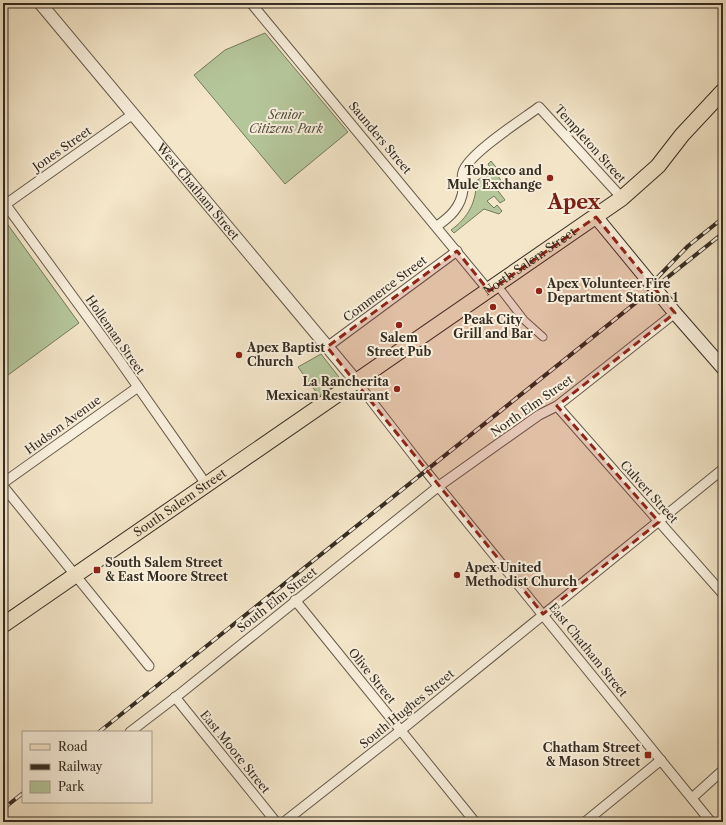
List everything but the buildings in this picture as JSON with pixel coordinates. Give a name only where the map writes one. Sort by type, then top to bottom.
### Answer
[{"type":"main road","name":"North Salem Street","points":[[356,381],[622,198],[658,166],[723,91]]},
{"type":"main road","points":[[596,217],[675,313],[723,368]]},
{"type":"main road","name":"South Salem Street","points":[[3,625],[356,381]]},
{"type":"street","name":"West Chatham Street","points":[[40,3],[356,381]]},
{"type":"street","name":"Saunders Street","points":[[251,3],[457,251],[493,288]]},
{"type":"street","name":"Templeton Street","points":[[437,226],[450,216],[458,206],[463,192],[462,172],[479,152],[540,107],[622,198]]},
{"type":"street","name":"Jones Street","points":[[4,202],[133,114]]},
{"type":"street","name":"Holleman Street","points":[[4,202],[138,387],[206,484]]},
{"type":"street","name":"Commerce Street","points":[[327,347],[457,251]]},
{"type":"street","points":[[493,288],[543,337]]},
{"type":"street","name":"North Elm Street","points":[[439,486],[539,415],[557,406],[675,313]]},
{"type":"street","name":"East Chatham Street","points":[[356,381],[711,822]]},
{"type":"street","name":"Hudson Avenue","points":[[3,483],[138,387]]},
{"type":"street","name":"Culvert Street","points":[[557,406],[723,594]]},
{"type":"street","name":"South Hughes Street","points":[[284,822],[723,469]]},
{"type":"street","points":[[3,486],[149,666]]},
{"type":"street","name":"South Elm Street","points":[[131,731],[439,486]]},
{"type":"street","name":"Olive Street","points":[[295,600],[475,822]]},
{"type":"street","name":"East Moore Street","points":[[175,697],[276,822]]},
{"type":"street","points":[[585,822],[661,760]]},
{"type":"street","points":[[692,798],[723,770]]},
{"type":"highlighted area","points":[[596,217],[675,313],[557,406],[659,522],[543,614],[327,347],[457,251],[489,291]]},
{"type":"green space","name":"Senior Citizens Park","points":[[265,33],[348,132],[285,184],[194,75],[225,50]]},
{"type":"green space","points":[[491,161],[499,171],[496,173],[502,182],[495,187],[505,200],[500,203],[494,196],[487,201],[494,208],[497,205],[502,211],[499,214],[484,209],[454,233],[451,230],[467,214],[473,202],[476,181],[492,171],[488,164]]},
{"type":"green space","points":[[3,218],[79,323],[4,378],[3,377]]},
{"type":"green space","points":[[321,354],[342,381],[319,396],[298,367]]},
{"type":"railway","points":[[657,278],[688,246],[723,218]]},
{"type":"railway","points":[[100,731],[723,233]]},
{"type":"railway","points":[[3,809],[22,794]]},
{"type":"place","name":"Tobacco and Mule Exchange","points":[[550,178]]},
{"type":"place","name":"Apex Volunteer Fire Department Station 1","points":[[539,291]]},
{"type":"place","name":"Peak City Grill and Bar","points":[[493,307]]},
{"type":"place","name":"Salem Street Pub","points":[[399,325]]},
{"type":"place","name":"Apex Baptist Church","points":[[239,355]]},
{"type":"place","name":"La Rancherita Mexican Restaurant","points":[[397,389]]},
{"type":"place","name":"South Salem Street & East Moore Street","points":[[97,570]]},
{"type":"place","name":"Apex United Methodist Church","points":[[457,575]]},
{"type":"place","name":"Chatham Street & Mason Street","points":[[648,755]]},
{"type":"district","name":"Apex","points":[[574,202]]}]
